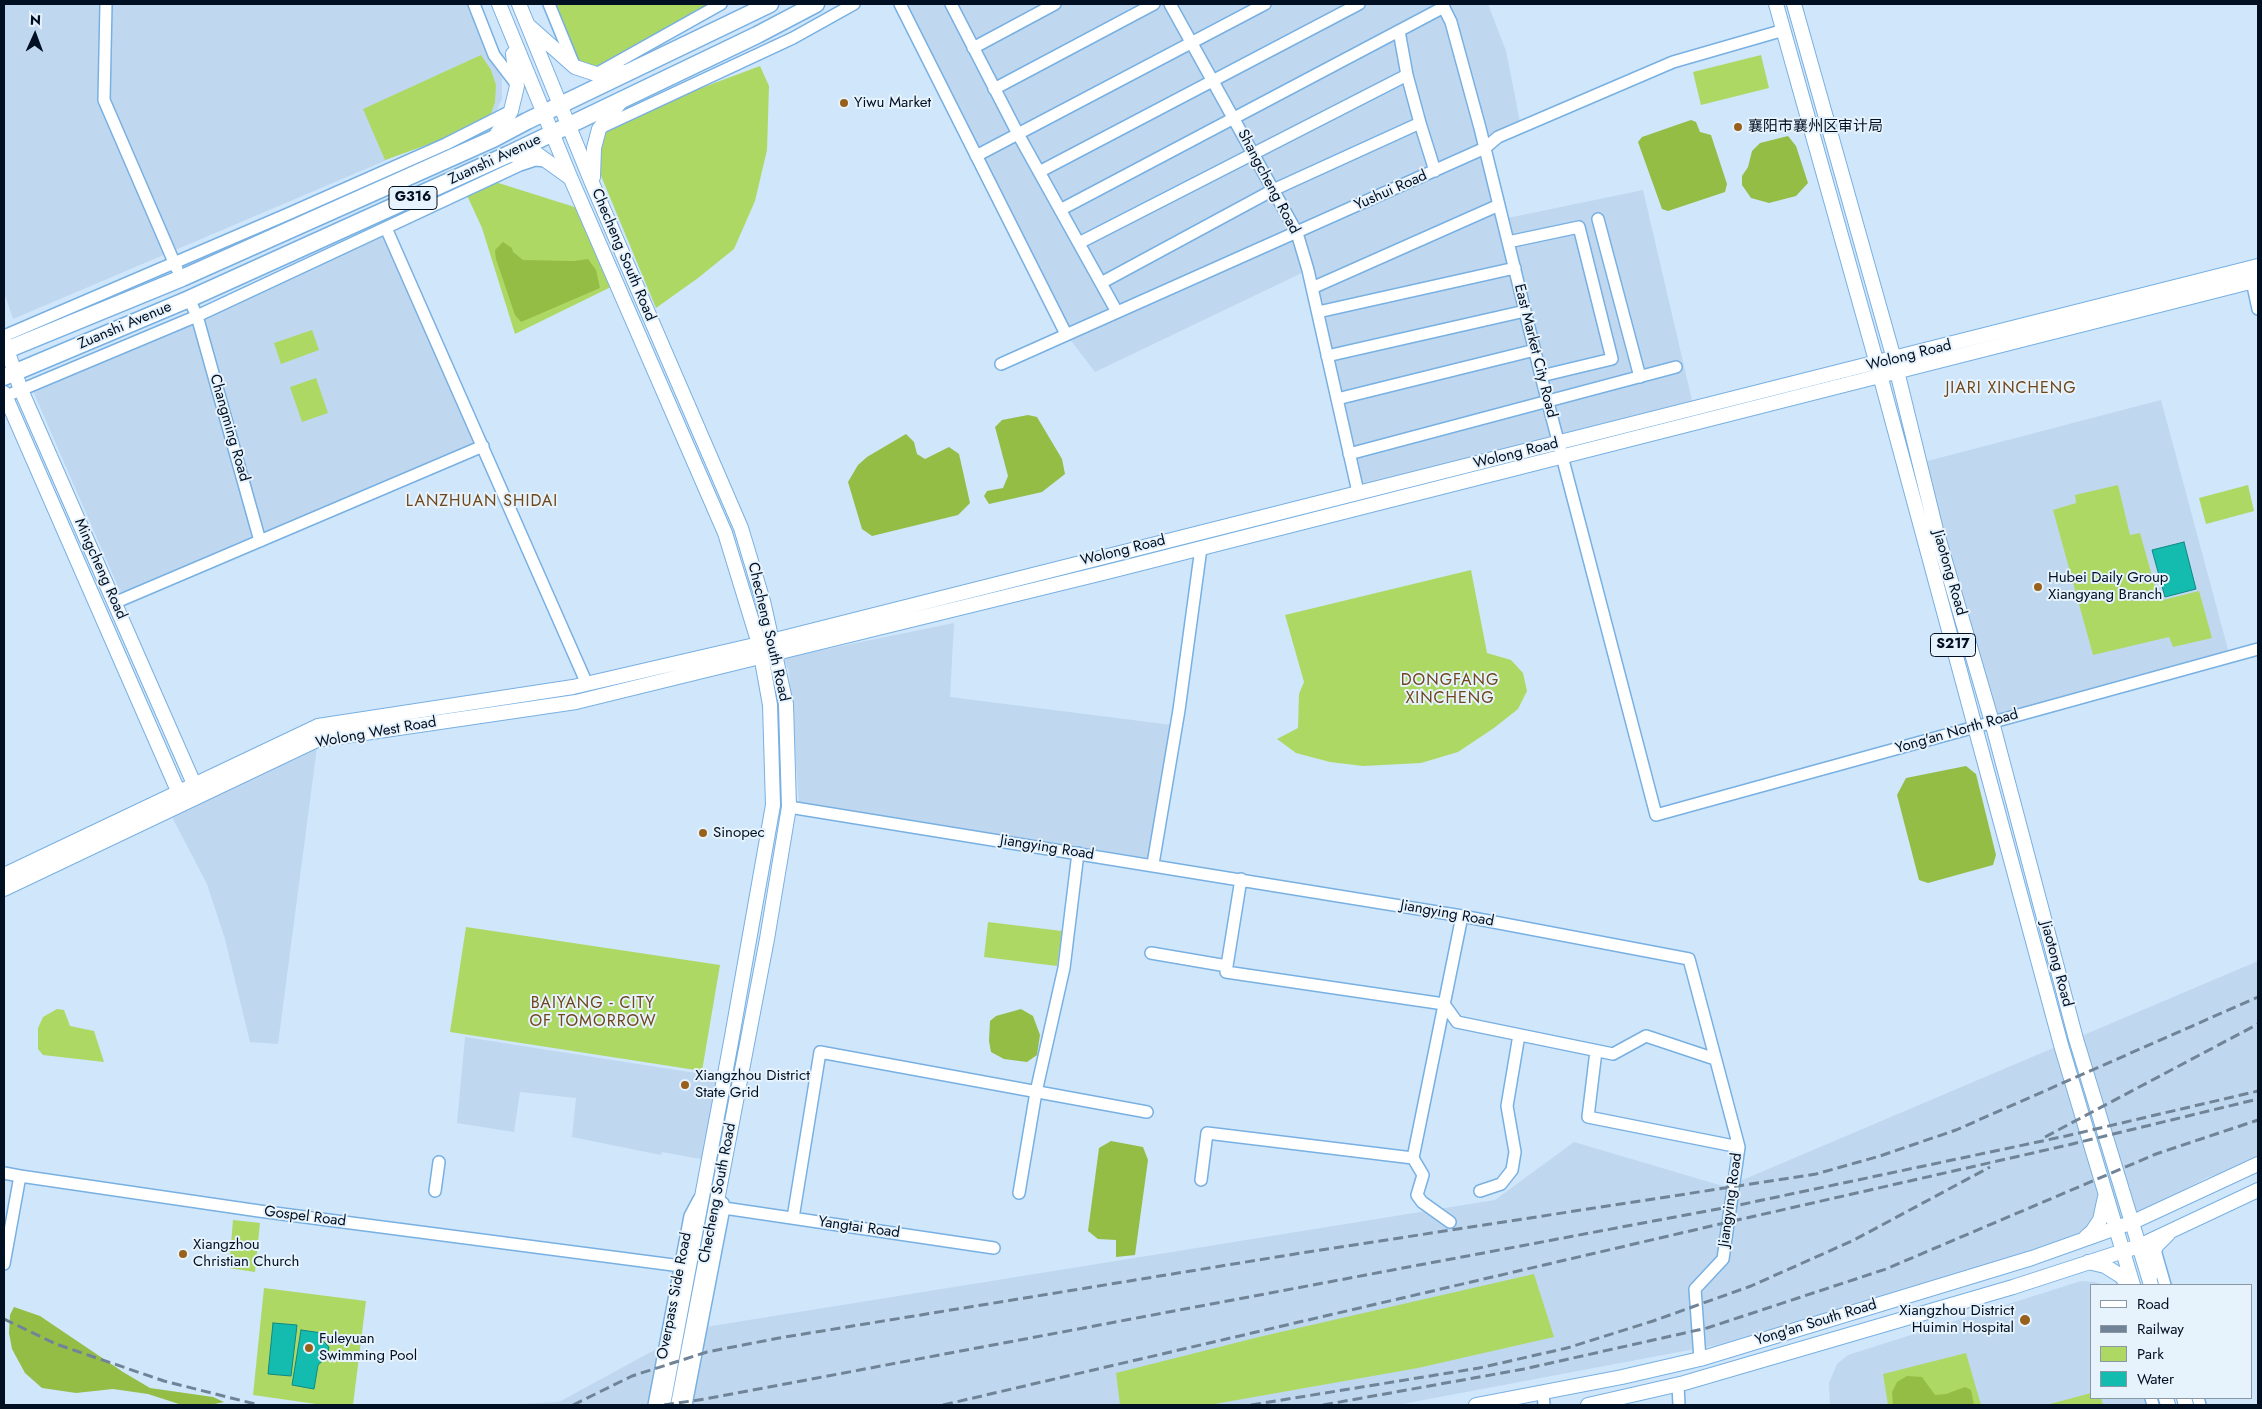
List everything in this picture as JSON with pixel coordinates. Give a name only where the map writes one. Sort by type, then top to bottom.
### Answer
[{"type":"highway","name":"Zuanshi Avenue","points":[[4,345],[178,271],[375,192],[494,139],[543,113],[768,4]]},
{"type":"highway","name":"Zuanshi Avenue","points":[[9,375],[189,299],[507,155],[752,38],[816,4]]},
{"type":"main road","points":[[494,139],[511,111],[517,86],[511,34],[499,4]]},
{"type":"main road","name":"Checheng South Road","points":[[519,4],[592,183],[741,528],[767,649],[774,805],[663,1405]]},
{"type":"main road","name":"Jiaotong Road","points":[[1776,4],[1879,370],[2061,1045],[2133,1284]]},
{"type":"main road","name":"Jiaotong Road","points":[[1794,4],[1895,366],[1936,530],[1992,722],[2076,1039],[2151,1284]]},
{"type":"main road","points":[[526,23],[575,67],[596,74],[631,72]]},
{"type":"main road","name":"Checheng South Road","points":[[511,34],[571,179],[725,533],[786,704],[790,807],[767,939],[678,1405]]},
{"type":"main road","points":[[592,183],[594,148],[599,130],[622,100]]},
{"type":"main road","points":[[507,155],[537,154],[571,179]]},
{"type":"main road","name":"Wolong Road","points":[[1895,366],[2258,266]]},
{"type":"main road","name":"Wolong Road","points":[[767,649],[1358,492],[1558,443],[1879,370],[2255,280]]},
{"type":"main road","name":"Mingcheng Road","points":[[4,345],[9,375],[21,390],[197,791]]},
{"type":"main road","name":"Wolong Road","points":[[767,649],[1201,548],[1562,457],[1879,370]]},
{"type":"main road","name":"Mingcheng Road","points":[[4,395],[181,797]]},
{"type":"main road","name":"Wolong West Road","points":[[197,791],[318,726],[587,684],[767,649]]},
{"type":"main road","name":"Wolong West Road","points":[[4,875],[181,797],[317,740],[576,702],[767,649]]},
{"type":"main road","name":"Wolong West Road","points":[[4,889],[181,797]]},
{"type":"main road","name":"Yong'an South Road","points":[[1476,1405],[1544,1399],[1700,1359],[2032,1258],[2133,1222],[2258,1164]]},
{"type":"main road","points":[[2122,1186],[2136,1204],[2150,1209],[2161,1209]]},
{"type":"main road","name":"Yong'an South Road","points":[[1588,1405],[1678,1385],[2012,1287],[2139,1246],[2258,1190]]},
{"type":"main road","points":[[2082,1240],[2092,1232],[2100,1220],[2106,1194]]},
{"type":"main road","points":[[2151,1284],[2151,1260],[2155,1250],[2172,1230]]},
{"type":"main road","points":[[2088,1262],[2105,1266],[2116,1279],[2121,1276],[2127,1284]]},
{"type":"street","points":[[106,4],[104,100],[178,271],[305,206],[446,144],[511,111]]},
{"type":"street","points":[[474,4],[494,55],[517,86]]},
{"type":"street","points":[[549,4],[575,67]]},
{"type":"street","points":[[596,74],[721,4]]},
{"type":"street","points":[[599,130],[782,43],[854,4]]},
{"type":"street","points":[[900,4],[1066,334]]},
{"type":"street","points":[[951,4],[1038,172],[1117,312]]},
{"type":"street","points":[[973,48],[1056,4]]},
{"type":"street","points":[[994,89],[1154,4]]},
{"type":"street","name":"Shangcheng Road","points":[[1170,4],[1297,233],[1318,312],[1358,492]]},
{"type":"street","points":[[976,156],[1265,4]]},
{"type":"street","points":[[1038,172],[1359,4]]},
{"type":"street","points":[[1060,210],[1443,6]]},
{"type":"street","name":"East Market City Road","points":[[1443,6],[1451,22],[1485,148],[1558,443],[1656,815]]},
{"type":"street","name":"Yushui Road","points":[[1001,364],[1435,171],[1485,148],[1498,137],[1673,62],[1784,30]]},
{"type":"street","points":[[1399,31],[1406,75],[1435,171]]},
{"type":"street","points":[[752,38],[782,43]]},
{"type":"street","points":[[1079,243],[1406,75]]},
{"type":"street","points":[[1101,283],[1273,190],[1420,123]]},
{"type":"street","points":[[4,395],[21,390],[197,316],[520,165],[535,160],[549,162]]},
{"type":"street","points":[[305,206],[375,192]]},
{"type":"street","points":[[1312,288],[1499,205]]},
{"type":"street","points":[[1598,218],[1640,376]]},
{"type":"street","points":[[386,228],[587,684]]},
{"type":"street","points":[[1508,242],[1579,228],[1612,359],[1541,376]]},
{"type":"street","points":[[1318,312],[1515,268]]},
{"type":"street","points":[[2255,280],[2258,309]]},
{"type":"street","name":"Changming Road","points":[[189,299],[197,316],[260,541]]},
{"type":"street","points":[[1327,356],[1526,311]]},
{"type":"street","points":[[1337,400],[1535,350]]},
{"type":"street","points":[[1349,454],[1676,367]]},
{"type":"street","points":[[114,603],[483,446]]},
{"type":"street","points":[[1152,864],[1179,710],[1201,548]]},
{"type":"street","name":"Yong'an North Road","points":[[1656,815],[2258,649]]},
{"type":"street","name":"Jiangying Road","points":[[790,807],[1152,864],[1462,916],[1689,959],[1739,1147],[1723,1259],[1695,1289],[1700,1359]]},
{"type":"street","points":[[1019,1193],[1036,1092],[1064,968],[1078,853]]},
{"type":"street","points":[[1241,879],[1226,972],[1444,1004],[1457,1022],[1613,1054],[1646,1036],[1715,1059]]},
{"type":"street","points":[[1450,1222],[1422,1202],[1417,1195],[1423,1175],[1412,1158],[1462,916]]},
{"type":"street","points":[[1151,953],[1227,966]]},
{"type":"street","points":[[1480,1191],[1501,1184],[1512,1170],[1515,1152],[1508,1106],[1519,1035]]},
{"type":"street","points":[[1596,1050],[1588,1117],[1739,1147]]},
{"type":"street","points":[[793,1218],[820,1052],[1147,1112]]},
{"type":"street","points":[[1201,1180],[1207,1133],[1412,1158]]},
{"type":"street","points":[[435,1191],[439,1162]]},
{"type":"street","name":"Gospel Road","points":[[4,1173],[259,1211],[681,1266]]},
{"type":"street","points":[[4,1264],[20,1176]]},
{"type":"street","name":"Overpass Side Road","points":[[686,1405],[724,1208],[720,1182]]},
{"type":"street","name":"Overpass Side Road","points":[[654,1405],[690,1216],[704,1188]]},
{"type":"street","name":"Yangtai Road","points":[[724,1208],[994,1248]]},
{"type":"street","points":[[2155,1250],[2165,1284]]},
{"type":"street","points":[[1678,1385],[1679,1405]]},
{"type":"shaded area","points":[[4,4],[469,4],[502,78],[502,99],[495,114],[13,319],[4,292]]},
{"type":"shaded area","points":[[900,4],[1488,4],[1506,51],[1521,127],[1485,148],[1503,219],[1643,190],[1694,409],[1358,492],[1308,270],[1095,372],[1066,334]]},
{"type":"shaded area","points":[[1691,120],[1696,122],[1700,132],[1711,135],[1727,184],[1725,192],[1668,211],[1662,209],[1638,142],[1642,137]]},
{"type":"shaded area","points":[[1788,136],[1796,146],[1808,183],[1796,196],[1769,203],[1751,198],[1742,185],[1742,176],[1748,167],[1752,151],[1760,143]]},
{"type":"shaded area","points":[[386,235],[476,444],[123,598],[33,391]]},
{"type":"shaded area","points":[[503,242],[512,248],[513,252],[523,260],[574,261],[588,259],[596,270],[600,288],[521,322],[515,315],[496,259],[495,250]]},
{"type":"shaded area","name":"Hubei Daily Group Xiangyang Branch","points":[[2161,400],[2230,657],[1992,722],[1920,463]]},
{"type":"shaded area","points":[[1028,415],[1037,417],[1062,459],[1065,474],[1042,492],[989,504],[984,496],[987,491],[1003,488],[1008,476],[995,427],[1002,420]]},
{"type":"shaded area","points":[[906,434],[914,442],[917,454],[925,459],[949,447],[959,454],[970,503],[958,515],[872,536],[862,529],[848,482],[858,465],[867,457]]},
{"type":"shaded area","points":[[954,623],[950,697],[1172,725],[1149,858],[799,803],[789,671],[783,658]]},
{"type":"shaded area","points":[[317,747],[278,1044],[250,1042],[225,939],[207,884],[172,817]]},
{"type":"shaded area","points":[[1966,766],[1976,774],[1996,855],[1993,865],[1928,883],[1919,880],[1897,795],[1906,778]]},
{"type":"shaded area","points":[[2258,961],[2258,1165],[2208,1177],[2116,1227],[1844,1321],[1397,1405],[496,1405],[559,1402],[693,1329],[1495,1200],[1574,1142],[1726,1187]]},
{"type":"shaded area","points":[[1021,1009],[1033,1016],[1040,1035],[1037,1055],[1027,1062],[1004,1059],[991,1052],[989,1041],[990,1021],[996,1016]]},
{"type":"shaded area","name":"Xiangzhou District State Grid","points":[[465,1037],[721,1077],[706,1160],[662,1152],[661,1155],[572,1137],[576,1098],[520,1092],[514,1132],[457,1123]]},
{"type":"shaded area","points":[[1111,1141],[1143,1147],[1148,1160],[1135,1255],[1116,1257],[1116,1240],[1098,1239],[1088,1231],[1099,1148]]},
{"type":"shaded area","name":"Xiangzhou District Huimin Hospital","points":[[2081,1281],[2095,1282],[2101,1284],[2090,1284],[2090,1399],[2146,1399],[2148,1405],[1830,1405],[1829,1383],[1837,1364],[1848,1355]]},
{"type":"shaded area","points":[[14,1307],[40,1316],[150,1388],[213,1397],[224,1402],[210,1405],[182,1405],[148,1394],[113,1389],[76,1393],[42,1388],[25,1373],[12,1349],[9,1333],[10,1315]]},
{"type":"shaded area","points":[[1907,1376],[1922,1377],[1935,1395],[1946,1394],[1965,1387],[1971,1390],[1974,1405],[1893,1405],[1892,1392],[1897,1382]]},
{"type":"green space","points":[[549,4],[721,4],[596,74],[575,67]]},
{"type":"green space","points":[[481,55],[491,70],[496,85],[495,102],[488,123],[385,160],[363,109]]},
{"type":"green space","points":[[1761,55],[1769,88],[1701,105],[1693,72]]},
{"type":"green space","points":[[760,66],[769,86],[767,150],[755,201],[734,249],[656,308],[594,159],[599,129],[621,118]]},
{"type":"green space","points":[[489,180],[584,210],[617,284],[515,334],[482,228],[465,191]]},
{"type":"green space","points":[[312,330],[319,350],[281,364],[274,343]]},
{"type":"green space","points":[[316,378],[328,413],[302,422],[290,387]]},
{"type":"green space","points":[[2118,485],[2130,535],[2140,533],[2159,601],[2199,591],[2212,638],[2173,647],[2169,637],[2093,655],[2053,510],[2076,503],[2075,495]]},
{"type":"green space","points":[[2248,485],[2254,511],[2206,524],[2199,498]]},
{"type":"green space","points":[[1471,570],[1487,653],[1511,660],[1523,673],[1527,691],[1518,709],[1458,752],[1421,763],[1363,766],[1330,762],[1296,753],[1277,739],[1298,728],[1299,694],[1304,682],[1285,615]]},
{"type":"green space","points":[[988,922],[1062,931],[1057,966],[984,957]]},
{"type":"green space","points":[[466,927],[720,965],[702,1071],[450,1032]]},
{"type":"green space","points":[[57,1009],[64,1010],[70,1026],[94,1031],[104,1062],[43,1055],[38,1049],[38,1028],[43,1017]]},
{"type":"green space","points":[[233,1220],[260,1223],[255,1272],[229,1268]]},
{"type":"green space","points":[[1534,1274],[1554,1337],[1418,1368],[1209,1405],[1120,1405],[1116,1373],[1259,1337]]},
{"type":"green space","name":"Fuleyuan Swimming Pool","points":[[264,1288],[366,1301],[353,1405],[323,1405],[253,1395]]},
{"type":"green space","points":[[1966,1353],[1981,1405],[1888,1405],[1883,1374]]},
{"type":"green space","points":[[2090,1393],[2090,1399],[2101,1399],[2103,1405],[2046,1405]]},
{"type":"water","points":[[2184,542],[2196,589],[2165,597],[2152,550]]},
{"type":"water","points":[[273,1323],[297,1325],[291,1376],[268,1374]]},
{"type":"water","points":[[301,1330],[322,1333],[321,1339],[329,1347],[327,1357],[318,1365],[314,1389],[292,1385]]},
{"type":"railway","points":[[573,1405],[632,1376],[707,1352],[779,1338],[1295,1254],[1816,1174],[1880,1156],[1956,1130],[2258,997]]},
{"type":"railway","points":[[2045,1137],[2258,1024]]},
{"type":"railway","points":[[664,1405],[705,1399],[1739,1205],[2066,1136],[2258,1091]]},
{"type":"railway","points":[[943,1405],[2068,1145],[2258,1099]]},
{"type":"railway","points":[[1323,1405],[1524,1369],[1707,1328],[1886,1269],[2156,1154],[2258,1120]]},
{"type":"railway","points":[[1251,1405],[1479,1368],[1567,1348],[1653,1321],[1751,1286],[1854,1240],[1990,1167]]},
{"type":"railway","points":[[4,1319],[56,1344],[164,1381],[259,1405]]},
{"type":"place","name":"Yiwu Market","points":[[844,103]]},
{"type":"place","name":"襄阳市襄州区审计局","points":[[1738,127]]},
{"type":"place","name":"Hubei Daily Group Xiangyang Branch","points":[[2038,587]]},
{"type":"place","name":"Sinopec","points":[[703,833]]},
{"type":"place","name":"Xiangzhou District State Grid","points":[[685,1085]]},
{"type":"place","name":"Xiangzhou Christian Church","points":[[183,1254]]},
{"type":"place","name":"Xiangzhou District Huimin Hospital","points":[[2025,1320]]},
{"type":"place","name":"Fuleyuan Swimming Pool","points":[[309,1348]]},
{"type":"district","name":"JIARI XINCHENG","points":[[2011,389]]},
{"type":"district","name":"LANZHUAN SHIDAI","points":[[482,502]]},
{"type":"district","name":"DONGFANG XINCHENG","points":[[1450,690]]},
{"type":"district","name":"BAIYANG - CITY OF TOMORROW","points":[[593,1013]]}]
